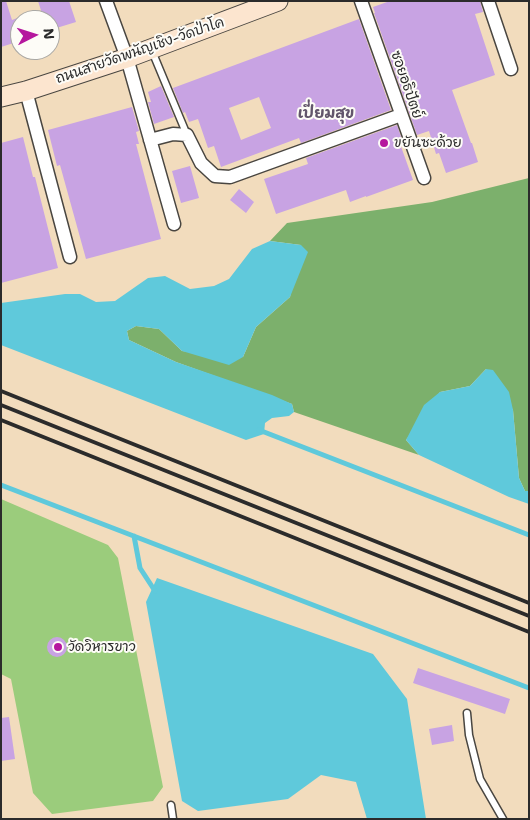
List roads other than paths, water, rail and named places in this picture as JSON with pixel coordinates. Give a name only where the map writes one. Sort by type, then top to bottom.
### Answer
[{"type":"main road","name":"ถนนสายวัดพนัญเชิง-วัดป่าโค","points":[[1,96],[26,91],[127,58],[247,7],[278,1]]},
{"type":"street","points":[[106,1],[127,58],[174,224]]},
{"type":"street","name":"ซอยอธิปัตย์","points":[[361,1],[424,178]]},
{"type":"street","points":[[488,1],[511,69]]},
{"type":"street","points":[[26,91],[70,257]]},
{"type":"street","points":[[150,140],[173,134],[187,135],[201,163],[215,176],[230,177],[401,115]]},
{"type":"lane","points":[[152,48],[187,135]]},
{"type":"lane","points":[[467,713],[469,735],[480,779],[503,819]]},
{"type":"lane","points":[[171,805],[173,819]]},
{"type":"water","points":[[270,241],[301,245],[308,252],[290,297],[256,327],[243,357],[229,365],[182,351],[159,329],[136,326],[127,331],[129,340],[176,362],[272,395],[292,404],[294,412],[289,416],[272,418],[265,423],[264,434],[246,440],[1,345],[1,303],[65,294],[80,294],[96,302],[115,301],[148,278],[165,276],[190,289],[214,286],[229,279],[252,249]]},
{"type":"water","points":[[486,369],[493,370],[509,392],[513,410],[519,478],[525,491],[529,491],[529,504],[509,497],[419,455],[406,440],[424,405],[440,392],[470,386]]},
{"type":"water","points":[[157,578],[373,654],[407,699],[426,819],[367,819],[356,782],[321,775],[288,799],[198,811],[182,801],[146,602]]},
{"type":"waterway","points":[[259,430],[529,535]]},
{"type":"waterway","points":[[1,485],[529,688]]},
{"type":"waterway","points":[[134,536],[140,568],[155,591]]},
{"type":"railway","points":[[1,391],[529,603]]},
{"type":"railway","points":[[1,405],[529,616]]},
{"type":"railway","points":[[1,420],[529,632]]},
{"type":"place","name":"ขยันซะด้วย","points":[[384,143]]},
{"type":"place","name":"วัดวิหารขาว","points":[[58,647]]},
{"type":"district","name":"เปี่ยมสุข","points":[[326,114]]}]
